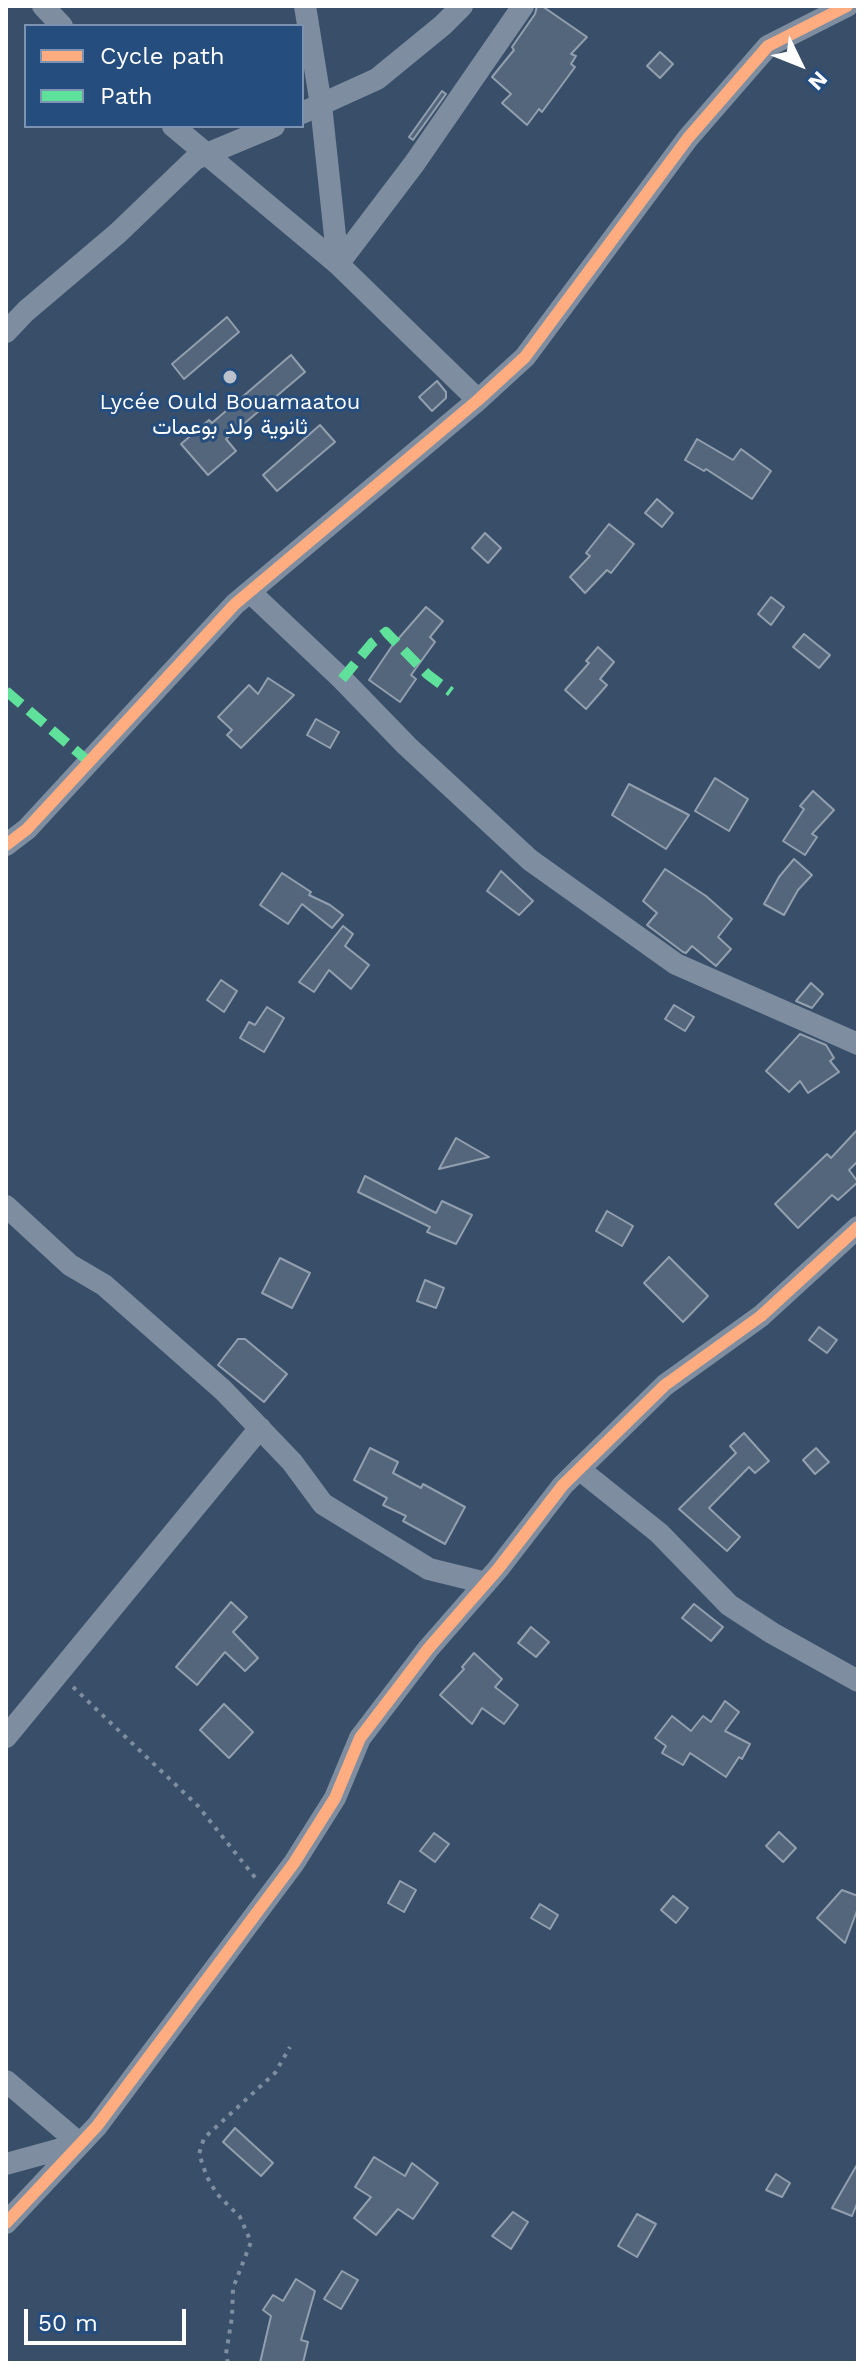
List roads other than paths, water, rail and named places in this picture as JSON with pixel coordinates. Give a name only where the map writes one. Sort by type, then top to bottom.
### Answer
[{"type":"street","points":[[43,6],[60,24]]},
{"type":"street","points":[[305,6],[311,109],[338,264]]},
{"type":"street","points":[[311,109],[377,79],[462,6]]},
{"type":"street","points":[[338,264],[414,164],[523,6]]},
{"type":"street","points":[[6,845],[27,829],[225,615],[525,357],[688,138],[768,46],[847,6]]},
{"type":"street","points":[[175,128],[338,264],[478,400]]},
{"type":"street","points":[[6,332],[26,311],[118,233],[195,159],[269,128]]},
{"type":"street","points":[[250,592],[407,746],[530,860],[676,964],[838,1038],[858,1044]]},
{"type":"street","points":[[6,1206],[70,1265],[116,1295],[223,1390],[292,1462],[323,1504],[429,1569],[486,1583]]},
{"type":"street","points":[[6,2223],[97,2126],[294,1863],[335,1798],[360,1738],[428,1649],[486,1583],[563,1485],[665,1385],[761,1316],[858,1227]]},
{"type":"street","points":[[6,1737],[260,1428]]},
{"type":"street","points":[[579,1469],[659,1533],[729,1605],[858,1681]]},
{"type":"street","points":[[6,2081],[80,2144]]},
{"type":"street","points":[[6,2164],[80,2144]]},
{"type":"place","name":"Lycée Ould Bouamaatou ثانوية ولد بوعمات","points":[[230,377]]}]
